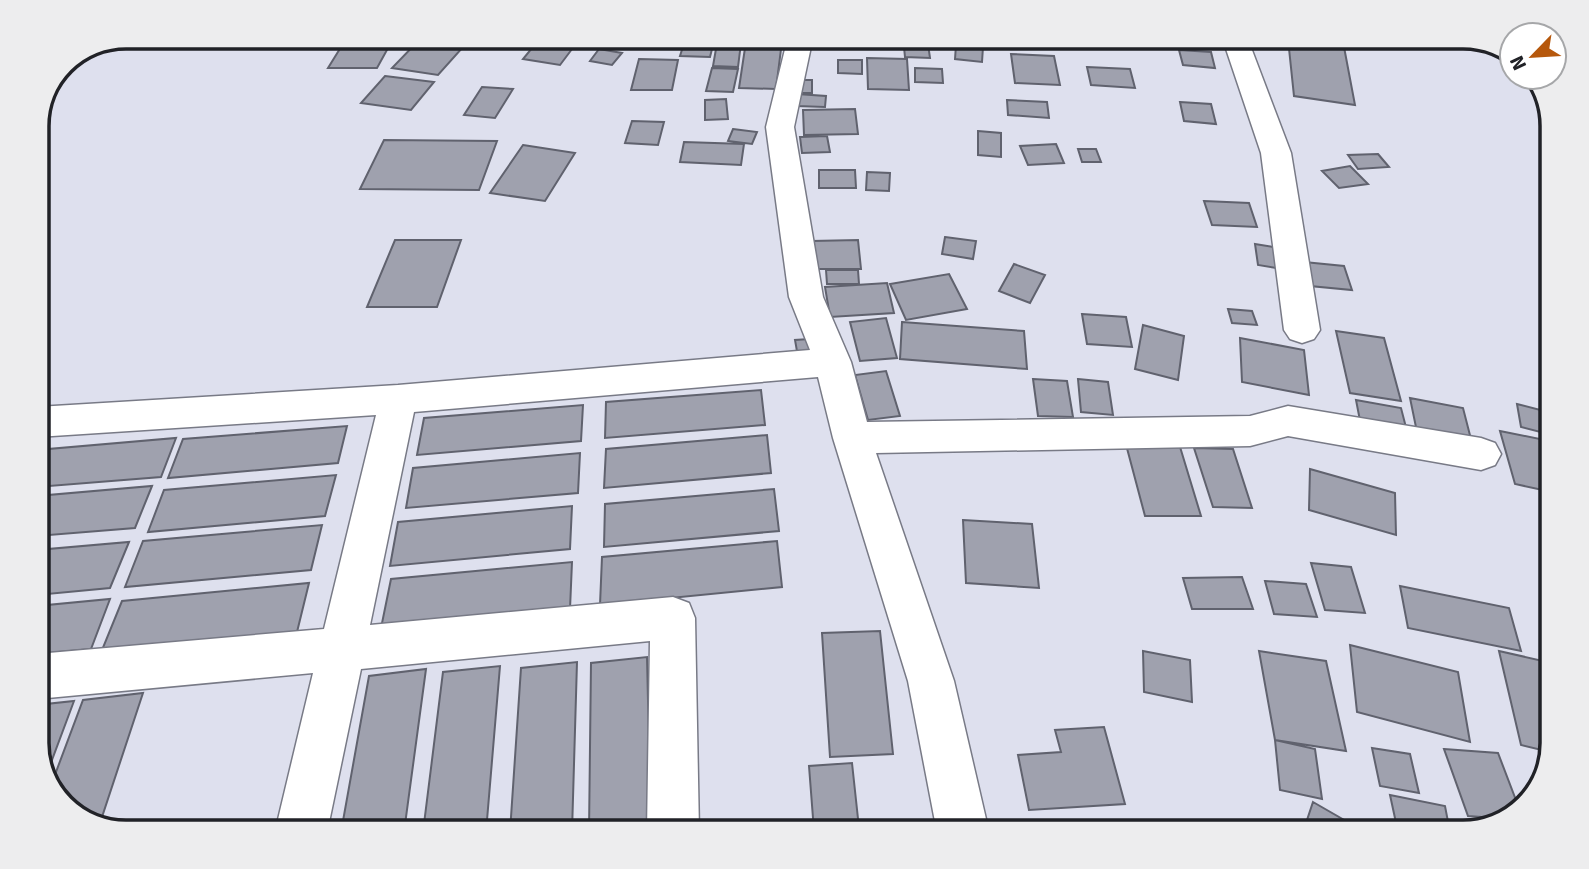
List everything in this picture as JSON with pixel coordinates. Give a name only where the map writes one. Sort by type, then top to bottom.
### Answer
[{"type":"street","points":[[797,49],[780,127],[806,296],[833,362],[852,438],[931,681],[960,820]]},
{"type":"street","points":[[1238,49],[1276,153],[1302,330]]},
{"type":"street","points":[[49,421],[398,399],[833,362]]},
{"type":"street","points":[[304,820],[398,399]]},
{"type":"street","points":[[852,438],[1250,431],[1288,422],[1481,454]]},
{"type":"street","points":[[49,676],[673,618],[673,820]]},
{"type":"building","points":[[340,49],[387,49],[377,68],[328,68]]},
{"type":"building","points":[[410,49],[461,49],[438,75],[392,68]]},
{"type":"building","points":[[531,49],[572,49],[560,65],[523,59]]},
{"type":"building","points":[[599,49],[622,53],[612,65],[590,61]]},
{"type":"building","points":[[682,49],[712,49],[710,57],[680,56]]},
{"type":"building","points":[[716,49],[740,49],[738,67],[713,66]]},
{"type":"building","points":[[745,49],[781,49],[776,89],[739,88]]},
{"type":"building","points":[[904,49],[929,49],[930,58],[905,57]]},
{"type":"building","points":[[956,49],[983,49],[982,62],[955,59]]},
{"type":"building","points":[[1289,49],[1344,49],[1355,105],[1294,96]]},
{"type":"building","points":[[1179,50],[1211,52],[1215,68],[1183,65]]},
{"type":"building","points":[[1011,54],[1054,56],[1060,85],[1015,83]]},
{"type":"building","points":[[867,58],[907,59],[909,90],[868,89]]},
{"type":"building","points":[[639,59],[678,60],[672,90],[631,90]]},
{"type":"building","points":[[838,60],[862,60],[862,74],[838,73]]},
{"type":"building","points":[[1087,67],[1130,69],[1135,88],[1091,85]]},
{"type":"building","points":[[712,68],[738,69],[733,92],[706,91]]},
{"type":"building","points":[[915,68],[942,69],[943,83],[915,82]]},
{"type":"building","points":[[385,76],[434,82],[411,110],[361,103]]},
{"type":"building","points":[[796,80],[812,80],[812,93],[797,93]]},
{"type":"building","points":[[482,87],[513,89],[495,118],[464,115]]},
{"type":"building","points":[[797,94],[826,96],[825,107],[796,106]]},
{"type":"building","points":[[726,99],[728,119],[705,120],[705,100]]},
{"type":"building","points":[[1007,100],[1047,102],[1049,118],[1008,115]]},
{"type":"building","points":[[1180,102],[1211,104],[1216,124],[1184,121]]},
{"type":"building","points":[[855,109],[858,134],[804,135],[803,110]]},
{"type":"building","points":[[632,121],[664,122],[658,145],[625,143]]},
{"type":"building","points":[[733,129],[757,132],[752,144],[728,141]]},
{"type":"building","points":[[978,131],[1001,133],[1001,157],[978,155]]},
{"type":"building","points":[[827,136],[830,152],[802,153],[800,137]]},
{"type":"building","points":[[384,140],[497,141],[479,190],[360,189]]},
{"type":"building","points":[[684,142],[744,144],[741,165],[680,162]]},
{"type":"building","points":[[1056,144],[1064,163],[1028,165],[1020,146]]},
{"type":"building","points":[[523,145],[575,153],[545,201],[490,193]]},
{"type":"building","points":[[1078,149],[1096,149],[1101,162],[1082,162]]},
{"type":"building","points":[[1378,154],[1389,167],[1358,169],[1348,155]]},
{"type":"building","points":[[1350,166],[1368,184],[1339,188],[1322,171]]},
{"type":"building","points":[[819,170],[855,170],[856,188],[819,188]]},
{"type":"building","points":[[867,172],[890,173],[889,191],[866,190]]},
{"type":"building","points":[[1204,201],[1249,203],[1257,227],[1212,225]]},
{"type":"building","points":[[945,237],[976,241],[973,259],[942,254]]},
{"type":"building","points":[[395,240],[461,240],[437,307],[367,307]]},
{"type":"building","points":[[858,240],[861,269],[814,269],[812,241]]},
{"type":"building","points":[[1255,244],[1280,248],[1283,269],[1258,265]]},
{"type":"building","points":[[1304,262],[1344,266],[1352,290],[1310,286]]},
{"type":"building","points":[[1014,264],[1045,275],[1030,303],[999,291]]},
{"type":"building","points":[[826,270],[858,270],[859,284],[827,284]]},
{"type":"building","points":[[949,274],[967,309],[906,320],[890,284]]},
{"type":"building","points":[[887,283],[894,313],[830,317],[825,287]]},
{"type":"building","points":[[1228,309],[1252,311],[1257,325],[1232,323]]},
{"type":"building","points":[[1082,314],[1126,317],[1132,347],[1087,344]]},
{"type":"building","points":[[886,318],[897,358],[860,361],[850,322]]},
{"type":"building","points":[[902,322],[1024,331],[1027,369],[900,359]]},
{"type":"building","points":[[1143,325],[1184,336],[1178,380],[1135,369]]},
{"type":"building","points":[[1336,331],[1384,338],[1401,401],[1350,393]]},
{"type":"building","points":[[1240,338],[1304,350],[1309,395],[1242,382]]},
{"type":"building","points":[[809,339],[815,373],[801,374],[795,340]]},
{"type":"building","points":[[886,371],[900,416],[868,420],[855,375]]},
{"type":"building","points":[[1033,379],[1067,381],[1073,417],[1038,416]]},
{"type":"building","points":[[1078,379],[1108,382],[1113,415],[1081,412]]},
{"type":"building","points":[[761,390],[765,425],[605,438],[606,402]]},
{"type":"building","points":[[1410,398],[1463,408],[1473,447],[1418,437]]},
{"type":"building","points":[[1356,400],[1401,408],[1409,439],[1362,431]]},
{"type":"building","points":[[1517,404],[1540,410],[1540,432],[1521,427]]},
{"type":"building","points":[[583,405],[581,441],[417,455],[424,418]]},
{"type":"building","points":[[347,426],[338,463],[168,478],[183,439]]},
{"type":"building","points":[[1500,431],[1540,439],[1540,489],[1515,484]]},
{"type":"building","points":[[767,435],[771,473],[604,488],[606,449]]},
{"type":"building","points":[[1124,437],[1177,437],[1201,516],[1145,516]]},
{"type":"building","points":[[176,438],[161,477],[49,486],[49,449]]},
{"type":"building","points":[[1194,448],[1233,449],[1252,508],[1213,507]]},
{"type":"building","points":[[580,453],[578,493],[406,508],[413,468]]},
{"type":"building","points":[[1310,469],[1395,493],[1396,535],[1309,510]]},
{"type":"building","points":[[336,475],[325,516],[148,532],[164,490]]},
{"type":"building","points":[[152,486],[135,528],[49,535],[49,495]]},
{"type":"building","points":[[774,489],[779,531],[604,547],[605,504]]},
{"type":"building","points":[[572,506],[570,549],[390,566],[398,522]]},
{"type":"building","points":[[963,520],[1032,524],[1039,588],[966,583]]},
{"type":"building","points":[[322,525],[311,570],[125,587],[143,541]]},
{"type":"building","points":[[777,541],[782,587],[600,605],[602,557]]},
{"type":"building","points":[[129,542],[110,588],[49,594],[49,549]]},
{"type":"building","points":[[572,562],[570,609],[381,628],[391,579]]},
{"type":"building","points":[[1311,563],[1351,567],[1365,613],[1325,610]]},
{"type":"building","points":[[1242,577],[1253,609],[1192,609],[1183,578]]},
{"type":"building","points":[[1265,581],[1306,584],[1317,617],[1274,614]]},
{"type":"building","points":[[309,583],[297,632],[102,650],[122,601]]},
{"type":"building","points":[[1400,586],[1509,608],[1521,651],[1408,628]]},
{"type":"building","points":[[110,599],[91,649],[49,653],[49,605]]},
{"type":"building","points":[[880,631],[893,754],[830,757],[822,633]]},
{"type":"building","points":[[1350,645],[1458,672],[1470,742],[1357,712]]},
{"type":"building","points":[[1143,651],[1190,660],[1192,702],[1144,692]]},
{"type":"building","points":[[1259,651],[1326,661],[1346,751],[1275,740]]},
{"type":"building","points":[[1499,651],[1540,660],[1540,749],[1521,745]]},
{"type":"building","points":[[647,657],[651,820],[589,820],[591,663]]},
{"type":"building","points":[[577,662],[572,820],[511,820],[521,668]]},
{"type":"building","points":[[500,666],[487,820],[424,820],[443,672]]},
{"type":"building","points":[[426,669],[406,820],[343,820],[369,676]]},
{"type":"building","points":[[143,693],[102,816],[75,801],[55,773],[83,700]]},
{"type":"building","points":[[74,701],[51,762],[49,748],[49,704]]},
{"type":"building","points":[[1104,727],[1125,804],[1029,810],[1018,755],[1061,752],[1055,730]]},
{"type":"building","points":[[1275,740],[1315,749],[1322,799],[1280,790]]},
{"type":"building","points":[[1372,748],[1410,754],[1419,793],[1380,786]]},
{"type":"building","points":[[1444,749],[1498,753],[1516,799],[1492,814],[1483,817],[1468,816]]},
{"type":"building","points":[[852,763],[858,820],[813,820],[809,766]]},
{"type":"building","points":[[1390,795],[1445,806],[1448,820],[1395,820]]},
{"type":"building","points":[[1313,802],[1344,820],[1307,820]]}]
